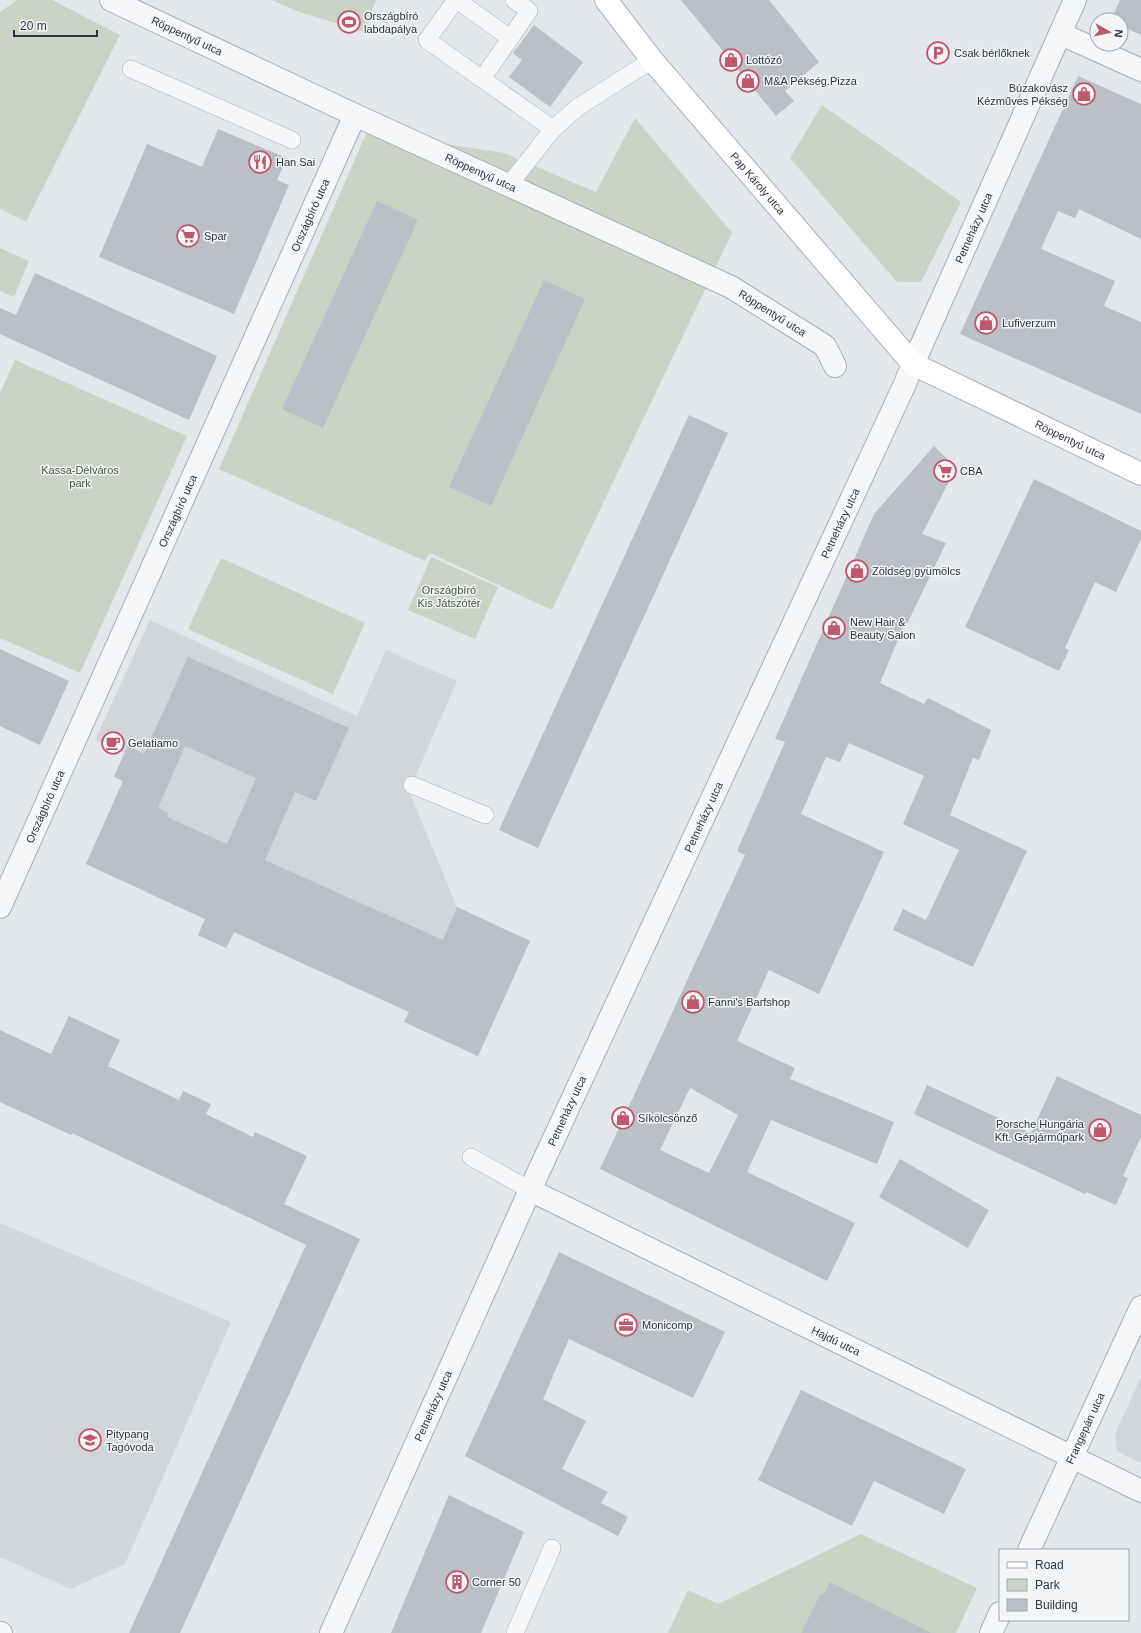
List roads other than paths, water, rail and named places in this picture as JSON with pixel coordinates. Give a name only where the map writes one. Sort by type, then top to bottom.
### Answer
[{"type":"street","name":"Röppentyű utca","points":[[111,0],[355,115],[731,287],[825,346],[835,366]]},
{"type":"street","name":"Pap Károly utca","points":[[606,0],[652,60],[913,364]]},
{"type":"street","name":"Petneházy utca","points":[[331,1633],[530,1190],[901,393],[1075,0]]},
{"type":"street","points":[[1061,34],[1141,70]]},
{"type":"street","name":"Országbíró utca","points":[[0,907],[355,115]]},
{"type":"street","name":"Röppentyű utca","points":[[913,364],[1141,474]]},
{"type":"street","name":"Hajdú utca","points":[[530,1190],[1141,1491]]},
{"type":"street","name":"Frangepán utca","points":[[1029,1549],[1141,1307]]},
{"type":"street","points":[[991,1633],[999,1615]]},
{"type":"lane","points":[[510,38],[457,0],[427,40],[553,129]]},
{"type":"lane","points":[[482,78],[529,11],[514,0]]},
{"type":"lane","points":[[509,185],[553,129],[578,107],[652,60]]},
{"type":"lane","points":[[131,69],[292,140]]},
{"type":"lane","points":[[412,785],[485,814]]},
{"type":"lane","points":[[471,1157],[530,1190]]},
{"type":"lane","points":[[515,1633],[552,1548]]},
{"type":"place","name":"Országbíró labdapálya","points":[[349,22]]},
{"type":"place","name":"Csak bérlőknek","points":[[938,53]]},
{"type":"place","name":"Lottózó","points":[[731,60]]},
{"type":"place","name":"M&A Pékség.Pizza","points":[[748,81]]},
{"type":"place","name":"Búzakovász Kézműves Pékség","points":[[1084,94]]},
{"type":"place","name":"Han Sai","points":[[260,162]]},
{"type":"place","name":"Spar","points":[[188,236]]},
{"type":"place","name":"Lufiverzum","points":[[986,323]]},
{"type":"place","name":"CBA","points":[[945,471]]},
{"type":"place","name":"Zöldség gyümölcs","points":[[857,571]]},
{"type":"place","name":"New Hair & Beauty Salon","points":[[834,628]]},
{"type":"place","name":"Gelatiamo","points":[[113,743]]},
{"type":"place","name":"Fanni's Barfshop","points":[[693,1002]]},
{"type":"place","name":"Síkölcsönző","points":[[623,1118]]},
{"type":"place","name":"Porsche Hungária Kft. Gépjárműpark","points":[[1100,1130]]},
{"type":"place","name":"Monicomp","points":[[626,1325]]},
{"type":"place","name":"Pitypang Tagóvoda","points":[[90,1440]]},
{"type":"place","name":"Corner 50","points":[[457,1582]]},
{"type":"park label","name":"Kassa-Délváros park","points":[[80,476]]},
{"type":"park label","name":"Országbíró Kis Játszótér","points":[[449,596]]}]
